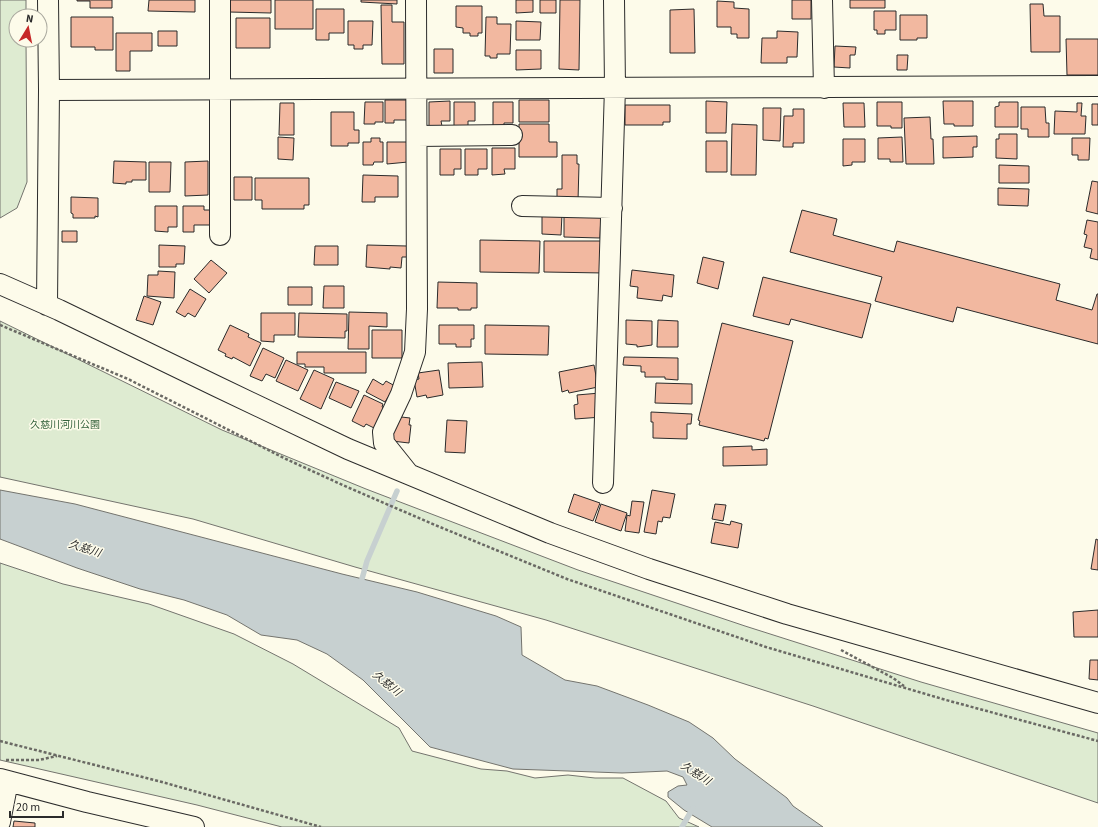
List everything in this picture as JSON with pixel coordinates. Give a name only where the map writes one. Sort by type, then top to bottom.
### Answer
[{"type":"street","points":[[47,305],[49,90],[48,0]]},
{"type":"street","points":[[220,0],[220,235]]},
{"type":"street","points":[[409,475],[384,443],[383,432],[401,394],[415,352],[417,309],[416,0]]},
{"type":"street","points":[[603,483],[615,87],[614,0]]},
{"type":"street","points":[[822,0],[824,88]]},
{"type":"street","points":[[49,90],[219,88],[824,88],[1098,86]]},
{"type":"street","points":[[417,136],[512,135]]},
{"type":"street","points":[[522,206],[612,208]]},
{"type":"street","points":[[0,284],[320,436],[409,475],[550,533],[648,569],[786,614],[1098,703]]},
{"type":"street","points":[[0,822],[4,780],[87,802],[194,827]]},
{"type":"street","points":[[87,802],[151,827]]},
{"type":"path","points":[[0,325],[128,379],[286,459],[398,509],[567,579],[766,647],[906,688],[1098,741]]},
{"type":"path","points":[[840,650],[893,678],[906,688]]},
{"type":"path","points":[[0,741],[162,782],[321,827]]},
{"type":"path","points":[[0,760],[39,760],[60,756]]},
{"type":"green space","points":[[0,0],[26,0],[26,8],[8,8],[8,48],[26,48],[27,182],[17,208],[0,218]]},
{"type":"green space","name":"久慈川河川公園","points":[[0,321],[222,430],[366,489],[578,570],[745,626],[921,682],[1098,733],[1098,803],[813,706],[546,620],[355,567],[193,519],[0,477]]},
{"type":"green space","points":[[0,563],[63,584],[149,604],[234,634],[293,664],[399,728],[412,751],[481,769],[507,771],[535,778],[568,775],[595,778],[623,778],[666,801],[679,818],[699,827],[282,827],[197,805],[0,760]]},
{"type":"water","name":"久慈川","points":[[0,490],[75,504],[342,574],[417,592],[496,616],[521,627],[522,655],[565,680],[597,686],[689,722],[713,738],[735,759],[787,798],[793,806],[823,827],[712,827],[684,810],[668,797],[668,792],[678,786],[687,785],[683,777],[667,771],[622,773],[513,769],[430,747],[363,680],[327,654],[297,640],[261,635],[227,615],[184,600],[140,589],[77,568],[0,539]]},
{"type":"building","points":[[77,0],[112,0],[112,8],[90,8],[90,1]]},
{"type":"building","points":[[149,0],[195,0],[195,12],[148,11]]},
{"type":"building","points":[[229,0],[271,0],[271,13],[229,12]]},
{"type":"building","points":[[275,0],[313,0],[313,29],[275,29]]},
{"type":"building","points":[[361,0],[397,0],[397,4],[361,2]]},
{"type":"building","points":[[516,0],[533,0],[533,12],[516,13]]},
{"type":"building","points":[[540,0],[556,0],[556,13],[540,13]]},
{"type":"building","points":[[560,0],[580,0],[579,70],[559,69]]},
{"type":"building","points":[[792,0],[811,0],[811,19],[792,19]]},
{"type":"building","points":[[850,0],[885,0],[885,8],[850,8]]},
{"type":"building","points":[[717,1],[734,2],[734,8],[749,9],[749,38],[737,38],[737,34],[731,34],[731,27],[717,27]]},
{"type":"building","points":[[1030,4],[1043,4],[1044,16],[1060,16],[1060,52],[1031,52]]},
{"type":"building","points":[[381,5],[392,5],[392,22],[404,22],[404,64],[382,64]]},
{"type":"building","points":[[456,6],[482,6],[482,33],[478,33],[478,36],[470,36],[470,33],[463,33],[463,28],[456,27]]},
{"type":"building","points":[[316,9],[344,9],[344,33],[329,33],[329,40],[316,40]]},
{"type":"building","points":[[694,9],[695,53],[670,53],[670,10]]},
{"type":"building","points":[[874,11],[896,11],[896,30],[885,30],[885,34],[877,34],[877,30],[874,30]]},
{"type":"building","points":[[900,15],[927,15],[927,38],[917,38],[917,40],[900,40]]},
{"type":"building","points":[[71,17],[113,17],[113,50],[95,50],[95,47],[71,47]]},
{"type":"building","points":[[486,17],[497,17],[497,24],[511,24],[510,54],[497,54],[497,58],[485,56]]},
{"type":"building","points":[[236,18],[270,18],[270,48],[236,48]]},
{"type":"building","points":[[348,21],[373,21],[372,45],[363,45],[363,49],[354,49],[354,45],[348,45]]},
{"type":"building","points":[[516,21],[541,22],[540,40],[516,40]]},
{"type":"building","points":[[158,31],[177,31],[177,46],[158,46]]},
{"type":"building","points":[[777,31],[798,32],[797,57],[787,57],[787,63],[761,63],[762,38],[777,38]]},
{"type":"building","points":[[116,33],[152,33],[152,51],[130,51],[130,71],[116,71]]},
{"type":"building","points":[[1066,39],[1098,39],[1098,75],[1067,75]]},
{"type":"building","points":[[835,46],[856,47],[855,55],[850,55],[850,68],[834,67]]},
{"type":"building","points":[[434,49],[453,49],[453,73],[434,73]]},
{"type":"building","points":[[516,50],[541,50],[541,69],[516,70]]},
{"type":"building","points":[[897,55],[908,55],[907,70],[897,70]]},
{"type":"building","points":[[385,100],[409,100],[409,120],[394,120],[394,123],[385,123]]},
{"type":"building","points":[[519,100],[549,100],[549,122],[519,122]]},
{"type":"building","points":[[450,101],[450,121],[441,121],[442,126],[429,126],[429,102]]},
{"type":"building","points":[[706,101],[727,102],[726,133],[706,133]]},
{"type":"building","points":[[943,101],[973,101],[973,126],[954,126],[954,124],[944,124]]},
{"type":"building","points":[[365,102],[383,102],[383,122],[364,124]]},
{"type":"building","points":[[454,102],[475,102],[475,121],[468,121],[468,126],[454,126]]},
{"type":"building","points":[[493,102],[513,102],[513,123],[504,123],[504,126],[493,126]]},
{"type":"building","points":[[877,102],[902,102],[902,128],[877,126]]},
{"type":"building","points":[[999,102],[1018,102],[1018,127],[995,127],[995,107],[999,106]]},
{"type":"building","points":[[280,103],[294,103],[294,135],[279,135]]},
{"type":"building","points":[[843,103],[864,103],[865,127],[844,127]]},
{"type":"building","points":[[1077,103],[1082,103],[1081,116],[1086,116],[1085,134],[1054,134],[1055,111],[1077,112]]},
{"type":"building","points":[[1092,104],[1098,104],[1098,125],[1092,125]]},
{"type":"building","points":[[625,105],[670,105],[670,122],[663,122],[663,125],[625,125]]},
{"type":"building","points":[[1021,107],[1045,107],[1046,123],[1049,123],[1049,137],[1028,137],[1028,129],[1021,129]]},
{"type":"building","points":[[763,108],[781,108],[780,141],[763,140]]},
{"type":"building","points":[[793,109],[804,109],[804,143],[793,143],[793,147],[783,147],[784,116],[793,116]]},
{"type":"building","points":[[331,112],[354,112],[354,130],[359,130],[359,143],[348,143],[348,146],[331,146]]},
{"type":"building","points":[[930,117],[934,164],[906,164],[904,118]]},
{"type":"building","points":[[519,124],[549,124],[549,142],[557,142],[557,157],[519,157]]},
{"type":"building","points":[[732,124],[757,125],[756,175],[731,175]]},
{"type":"building","points":[[999,134],[1017,134],[1017,159],[996,158],[996,139],[999,139]]},
{"type":"building","points":[[977,136],[977,147],[973,147],[973,157],[943,158],[943,137]]},
{"type":"building","points":[[278,137],[294,138],[293,160],[278,159]]},
{"type":"building","points":[[902,137],[903,162],[890,162],[890,159],[878,159],[878,138]]},
{"type":"building","points":[[371,138],[380,138],[380,142],[383,142],[383,162],[374,162],[373,165],[363,165],[363,142],[371,142]]},
{"type":"building","points":[[1072,138],[1090,138],[1089,160],[1078,160],[1078,155],[1072,155]]},
{"type":"building","points":[[843,139],[865,139],[865,162],[852,162],[852,165],[843,166]]},
{"type":"building","points":[[706,141],[727,141],[727,172],[706,172]]},
{"type":"building","points":[[387,142],[407,142],[408,162],[387,164]]},
{"type":"building","points":[[492,148],[515,148],[515,169],[504,169],[505,174],[492,175]]},
{"type":"building","points":[[440,149],[461,149],[461,169],[454,169],[454,175],[440,175]]},
{"type":"building","points":[[465,149],[487,149],[487,169],[478,169],[478,175],[465,175]]},
{"type":"building","points":[[562,155],[577,155],[577,164],[579,164],[578,201],[557,200],[557,189],[562,189]]},
{"type":"building","points":[[114,161],[146,162],[146,180],[132,180],[132,182],[126,182],[126,184],[113,183]]},
{"type":"building","points":[[208,161],[208,195],[185,196],[185,162]]},
{"type":"building","points":[[149,162],[171,162],[170,192],[149,192]]},
{"type":"building","points":[[999,165],[1029,166],[1029,183],[999,183]]},
{"type":"building","points":[[363,175],[398,176],[398,197],[375,197],[375,202],[362,202]]},
{"type":"building","points":[[234,177],[252,177],[252,200],[234,200]]},
{"type":"building","points":[[255,178],[309,178],[309,205],[304,205],[304,209],[262,209],[262,200],[255,200]]},
{"type":"building","points":[[1092,181],[1098,182],[1098,214],[1086,211]]},
{"type":"building","points":[[998,188],[1029,189],[1028,206],[998,205]]},
{"type":"building","points":[[71,197],[98,198],[98,217],[73,218],[73,214],[71,213]]},
{"type":"building","points":[[155,206],[177,206],[177,227],[168,227],[168,232],[155,231]]},
{"type":"building","points":[[183,206],[204,206],[204,210],[212,210],[212,225],[194,225],[194,232],[183,232]]},
{"type":"building","points":[[802,210],[837,219],[833,235],[894,252],[897,241],[1060,284],[1056,300],[1092,310],[1098,294],[1098,344],[957,307],[953,322],[875,301],[882,277],[790,252]]},
{"type":"building","points":[[542,213],[562,214],[561,235],[542,234]]},
{"type":"building","points":[[564,213],[601,213],[600,238],[564,237]]},
{"type":"building","points":[[1087,220],[1098,222],[1098,260],[1090,258],[1092,249],[1084,247],[1087,235],[1084,234]]},
{"type":"building","points":[[62,231],[77,231],[77,242],[62,242]]},
{"type":"building","points":[[480,240],[540,241],[539,273],[480,272]]},
{"type":"building","points":[[544,241],[604,241],[604,273],[544,272]]},
{"type":"building","points":[[159,245],[185,246],[184,264],[176,264],[176,267],[159,267]]},
{"type":"building","points":[[367,245],[407,246],[407,257],[402,257],[401,268],[390,267],[390,269],[366,267]]},
{"type":"building","points":[[315,246],[338,246],[338,265],[314,265]]},
{"type":"building","points":[[703,257],[724,262],[718,289],[697,283]]},
{"type":"building","points":[[211,260],[227,273],[209,293],[194,279]]},
{"type":"building","points":[[632,270],[674,275],[672,297],[663,295],[662,301],[637,298],[638,287],[630,286]]},
{"type":"building","points":[[158,271],[175,272],[174,298],[147,296],[148,275],[158,275]]},
{"type":"building","points":[[763,277],[871,304],[862,338],[791,319],[789,325],[753,316]]},
{"type":"building","points":[[438,282],[477,283],[477,308],[471,308],[471,310],[458,310],[458,308],[437,308]]},
{"type":"building","points":[[324,286],[344,286],[344,308],[323,308]]},
{"type":"building","points":[[288,287],[312,287],[312,305],[288,305]]},
{"type":"building","points":[[190,289],[206,299],[195,317],[188,313],[185,317],[176,312]]},
{"type":"building","points":[[144,296],[161,302],[153,325],[136,320]]},
{"type":"building","points":[[349,312],[387,313],[387,327],[369,326],[369,349],[348,349]]},
{"type":"building","points":[[261,313],[295,313],[295,335],[274,335],[274,342],[261,341]]},
{"type":"building","points":[[299,313],[347,314],[347,331],[345,331],[345,338],[298,337]]},
{"type":"building","points":[[626,320],[652,321],[652,345],[637,347],[637,345],[626,344]]},
{"type":"building","points":[[658,320],[678,321],[678,347],[657,347]]},
{"type":"building","points":[[722,323],[793,341],[768,439],[765,438],[764,441],[699,425],[700,421],[698,420]]},
{"type":"building","points":[[230,325],[249,334],[248,337],[261,343],[250,366],[233,357],[232,359],[225,356],[226,354],[218,350]]},
{"type":"building","points":[[439,325],[474,325],[474,339],[471,339],[471,347],[456,347],[456,344],[439,344]]},
{"type":"building","points":[[485,325],[549,326],[548,355],[485,354]]},
{"type":"building","points":[[372,330],[402,330],[402,358],[372,358]]},
{"type":"building","points":[[263,348],[284,358],[275,378],[266,374],[262,381],[250,376]]},
{"type":"building","points":[[297,352],[366,352],[366,373],[324,373],[324,367],[305,367],[305,364],[297,364]]},
{"type":"building","points":[[624,357],[678,358],[678,380],[665,379],[665,377],[645,377],[645,372],[641,372],[641,366],[623,365]]},
{"type":"building","points":[[286,360],[308,370],[298,391],[276,381]]},
{"type":"building","points":[[482,362],[483,387],[449,388],[448,363]]},
{"type":"building","points":[[594,365],[598,387],[569,393],[568,390],[562,392],[559,372]]},
{"type":"building","points":[[314,370],[334,379],[321,409],[300,399]]},
{"type":"building","points":[[439,370],[443,395],[427,398],[426,395],[417,397],[414,380],[419,379],[418,373]]},
{"type":"building","points":[[373,379],[383,385],[386,381],[395,386],[385,402],[366,392]]},
{"type":"building","points":[[336,382],[359,391],[351,408],[329,398]]},
{"type":"building","points":[[656,383],[692,384],[692,404],[655,403]]},
{"type":"building","points":[[600,393],[602,417],[575,419],[574,405],[578,404],[577,395]]},
{"type":"building","points":[[364,395],[383,404],[382,407],[388,410],[378,430],[366,424],[364,427],[352,421]]},
{"type":"building","points":[[651,412],[692,414],[691,424],[687,424],[687,439],[653,438],[653,422],[651,422]]},
{"type":"building","points":[[393,416],[410,418],[409,425],[411,425],[409,443],[392,441]]},
{"type":"building","points":[[447,420],[467,421],[465,453],[445,452]]},
{"type":"building","points":[[752,446],[752,450],[767,449],[767,465],[723,466],[723,447]]},
{"type":"building","points":[[652,490],[675,494],[670,518],[663,517],[662,522],[658,521],[656,534],[644,532]]},
{"type":"building","points":[[574,494],[600,503],[593,521],[568,512]]},
{"type":"building","points":[[632,501],[644,502],[639,533],[625,531],[627,515],[630,516]]},
{"type":"building","points":[[601,504],[627,513],[621,531],[595,522]]},
{"type":"building","points":[[715,504],[726,505],[723,521],[712,519]]},
{"type":"building","points":[[731,521],[742,524],[738,548],[711,543],[715,522],[730,525]]},
{"type":"building","points":[[1096,539],[1098,540],[1098,570],[1091,569]]},
{"type":"building","points":[[1098,610],[1098,637],[1074,637],[1073,612]]},
{"type":"building","points":[[1090,660],[1098,660],[1098,680],[1089,679]]},
{"type":"building","points":[[14,821],[35,823],[35,827],[13,827]]},
{"type":"waterway","points":[[360,586],[367,561],[397,491]]},
{"type":"waterway","points":[[682,827],[693,808]]}]
